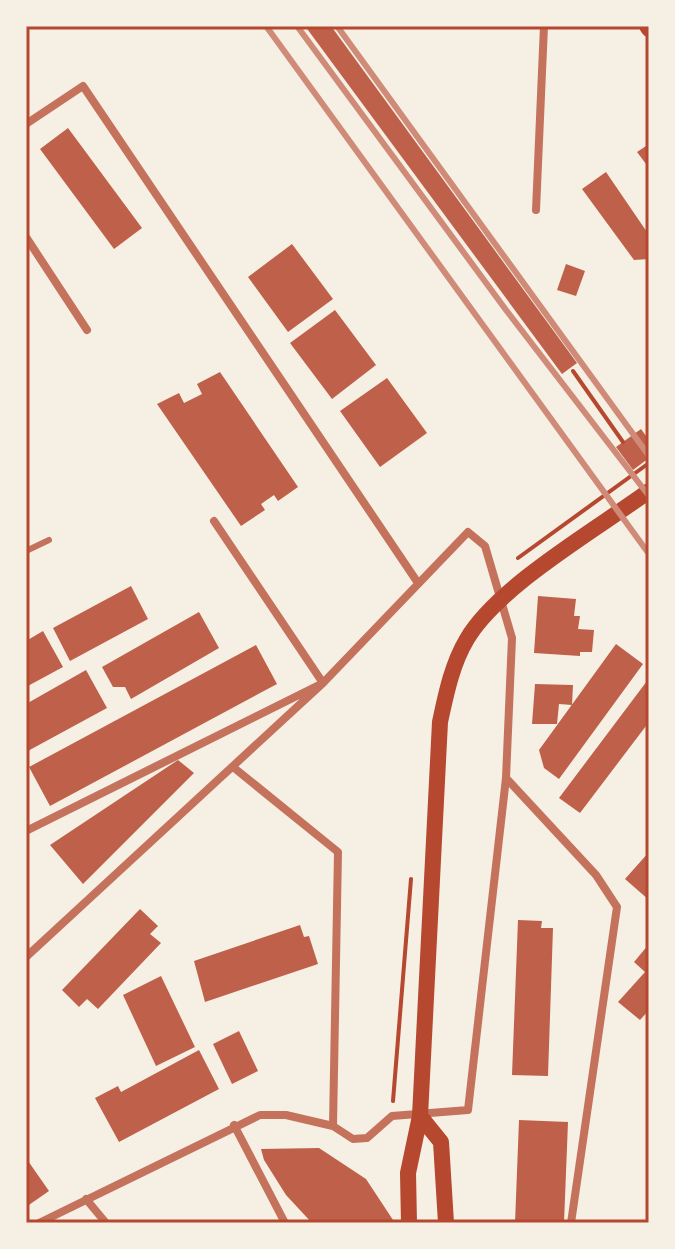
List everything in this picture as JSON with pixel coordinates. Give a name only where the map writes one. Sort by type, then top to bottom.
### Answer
[{"type":"main road","points":[[409,1223],[408,1173],[420,1116],[440,722],[449,680],[466,640],[497,601],[649,491]]},
{"type":"main road","points":[[420,1116],[441,1142],[446,1223]]},
{"type":"street","points":[[536,210],[544,26]]},
{"type":"street","points":[[26,124],[83,86],[418,583]]},
{"type":"street","points":[[26,237],[87,330]]},
{"type":"street","points":[[214,521],[323,683]]},
{"type":"street","points":[[26,957],[323,683],[468,532],[485,546],[512,638],[506,778],[468,1110],[392,1116],[367,1138],[353,1139],[333,1126],[286,1115],[260,1115],[234,1125],[39,1223]]},
{"type":"street","points":[[26,831],[323,683]]},
{"type":"street","points":[[233,767],[338,852],[333,1126]]},
{"type":"street","points":[[506,778],[596,875],[617,907],[571,1223]]},
{"type":"street","points":[[234,1125],[285,1223]]},
{"type":"street","points":[[86,1199],[106,1223]]},
{"type":"lane","points":[[26,551],[49,540]]},
{"type":"path","points":[[573,371],[623,442]]},
{"type":"building","points":[[305,26],[331,26],[577,363],[562,374]]},
{"type":"building","points":[[68,128],[142,228],[114,249],[40,149]]},
{"type":"building","points":[[649,144],[649,168],[637,152]]},
{"type":"building","points":[[606,172],[649,235],[649,259],[634,260],[582,189]]},
{"type":"building","points":[[292,244],[333,299],[288,332],[248,277]]},
{"type":"building","points":[[566,264],[585,271],[576,296],[557,290]]},
{"type":"building","points":[[335,310],[376,365],[332,399],[290,343]]},
{"type":"building","points":[[220,372],[298,487],[278,501],[274,495],[261,504],[265,510],[241,526],[157,404],[179,393],[184,403],[202,394],[197,384]]},
{"type":"building","points":[[387,378],[427,433],[380,467],[340,411]]},
{"type":"building","points":[[641,429],[649,440],[649,458],[633,470],[616,447]]},
{"type":"building","points":[[131,586],[148,619],[70,661],[53,628]]},
{"type":"building","points":[[538,596],[576,599],[574,616],[580,616],[578,629],[594,630],[592,652],[580,652],[580,656],[534,653]]},
{"type":"building","points":[[199,612],[219,648],[131,699],[125,687],[113,687],[102,667]]},
{"type":"building","points":[[43,631],[63,667],[26,687],[26,641]]},
{"type":"building","points":[[616,644],[643,664],[559,779],[544,768],[539,750]]},
{"type":"building","points":[[256,645],[277,684],[50,806],[29,767]]},
{"type":"building","points":[[86,670],[107,708],[26,752],[26,704]]},
{"type":"building","points":[[647,681],[649,722],[580,813],[559,798]]},
{"type":"building","points":[[535,684],[573,685],[572,705],[559,704],[557,724],[532,724]]},
{"type":"building","points":[[178,760],[194,773],[83,884],[50,845]]},
{"type":"building","points":[[649,852],[649,900],[625,879]]},
{"type":"building","points":[[140,909],[158,926],[150,934],[161,943],[98,1009],[87,999],[79,1007],[62,990]]},
{"type":"building","points":[[518,920],[542,921],[541,928],[553,928],[548,1076],[512,1075]]},
{"type":"building","points":[[300,925],[304,937],[309,936],[318,964],[205,1002],[194,961]]},
{"type":"building","points":[[649,944],[649,1010],[640,1020],[618,1002],[645,972],[634,962]]},
{"type":"building","points":[[161,976],[195,1047],[156,1066],[123,995]]},
{"type":"building","points":[[239,1031],[258,1071],[232,1084],[213,1044]]},
{"type":"building","points":[[199,1050],[219,1089],[119,1142],[95,1098],[118,1086],[121,1092]]},
{"type":"building","points":[[519,1120],[568,1122],[564,1223],[515,1223]]},
{"type":"building","points":[[319,1148],[366,1179],[395,1223],[312,1223],[286,1195],[264,1160],[261,1149]]},
{"type":"building","points":[[26,1158],[49,1191],[26,1207]]},
{"type":"railway","points":[[266,26],[649,554]]},
{"type":"railway","points":[[297,26],[506,310],[649,496]]},
{"type":"railway","points":[[337,26],[649,456]]}]
